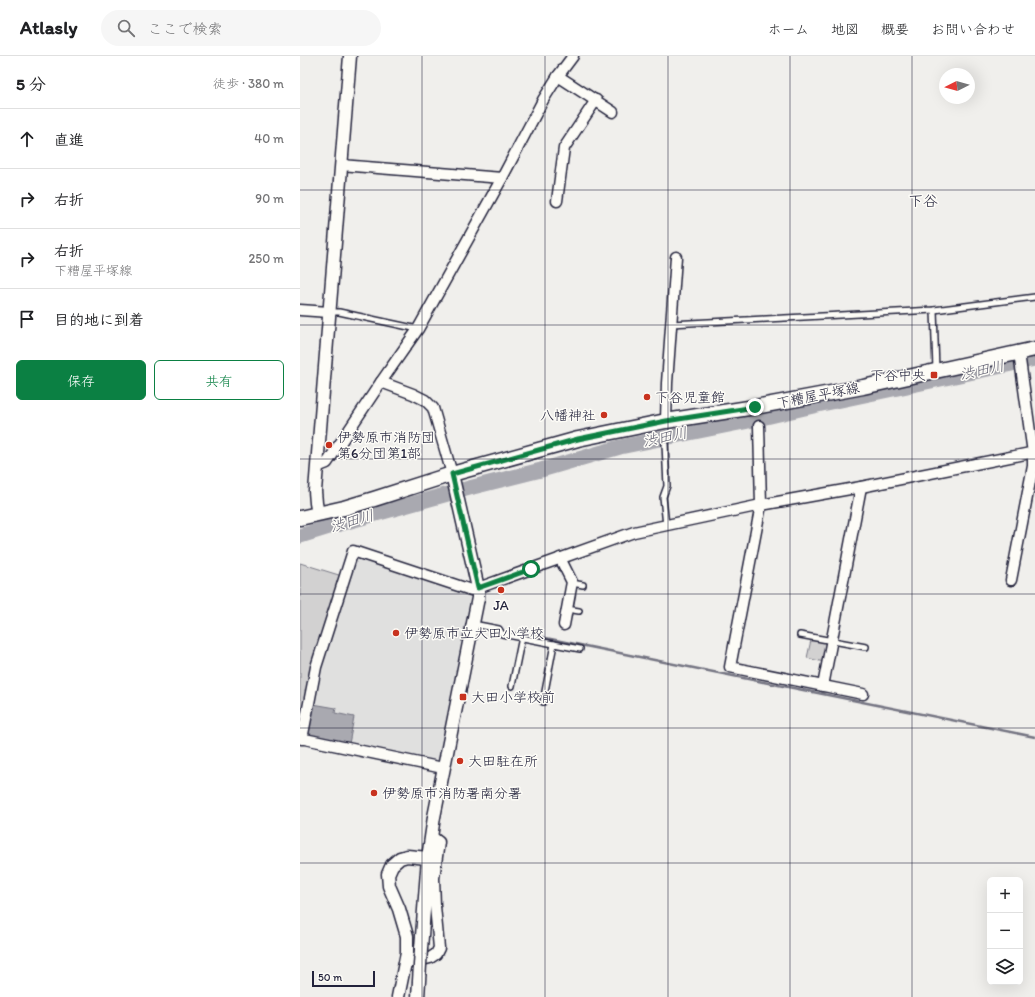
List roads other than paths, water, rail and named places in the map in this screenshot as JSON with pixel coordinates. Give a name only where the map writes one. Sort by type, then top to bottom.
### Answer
[{"type":"main road","name":"下糟屋平塚線","points":[[300,518],[453,479],[578,439],[666,421],[763,406],[862,387],[1035,349]]},
{"type":"street","points":[[318,514],[315,491],[350,56]]},
{"type":"street","points":[[317,468],[327,463],[418,329],[502,178],[543,100],[572,56]]},
{"type":"street","points":[[558,76],[613,112]]},
{"type":"street","points":[[557,201],[564,148],[596,100]]},
{"type":"street","points":[[341,165],[502,178]]},
{"type":"street","points":[[666,421],[667,383],[676,257]]},
{"type":"street","points":[[300,310],[329,312]]},
{"type":"street","points":[[1011,580],[1033,466],[1034,453],[1018,353]]},
{"type":"street","points":[[381,382],[413,394],[425,400],[433,408],[453,479],[478,588],[478,598],[443,768],[431,836],[428,858],[418,997]]},
{"type":"street","points":[[759,426],[761,505],[730,667],[863,694]]},
{"type":"street","points":[[443,768],[301,738],[316,667],[354,552],[471,590],[634,532],[761,505],[1034,453]]},
{"type":"street","points":[[823,686],[861,487]]},
{"type":"street","points":[[560,558],[572,583],[564,625]]},
{"type":"street","points":[[405,962],[415,962],[430,958],[436,954],[439,948],[434,878],[439,842],[431,836]]},
{"type":"street","points":[[398,997],[405,962],[407,936],[399,909],[389,886],[388,874],[392,865],[400,858],[407,856],[428,858]]},
{"type":"lane","points":[[672,324],[934,310],[1035,297]]},
{"type":"lane","points":[[934,310],[936,371]]},
{"type":"lane","points":[[329,312],[339,312],[418,329]]},
{"type":"lane","points":[[664,444],[667,486],[663,497],[666,525]]},
{"type":"lane","points":[[572,583],[583,585]]},
{"type":"lane","points":[[567,609],[579,611]]},
{"type":"lane","points":[[473,624],[499,629],[502,634],[580,649]]},
{"type":"lane","points":[[800,635],[866,647]]},
{"type":"lane","points":[[512,686],[522,637]]},
{"type":"lane","points":[[542,702],[554,644]]},
{"type":"waterway","name":"渋田川","points":[[300,536],[620,447],[744,422],[1035,359]]},
{"type":"waterway","points":[[526,634],[1035,737]]},
{"type":"place","name":"下谷中央","points":[[934,375]]},
{"type":"place","name":"下谷児童館","points":[[647,397]]},
{"type":"place","name":"八幡神社","points":[[604,415]]},
{"type":"place","name":"伊勢原市消防団 第6分団第1部","points":[[329,445]]},
{"type":"place","name":"JA","points":[[501,590]]},
{"type":"place","name":"伊勢原市立大田小学校","points":[[396,633]]},
{"type":"place","name":"大田小学校前","points":[[463,697]]},
{"type":"place","name":"大田駐在所","points":[[460,761]]},
{"type":"place","name":"伊勢原市消防署南分署","points":[[374,793]]},
{"type":"district","name":"下谷","points":[[923,201]]}]
